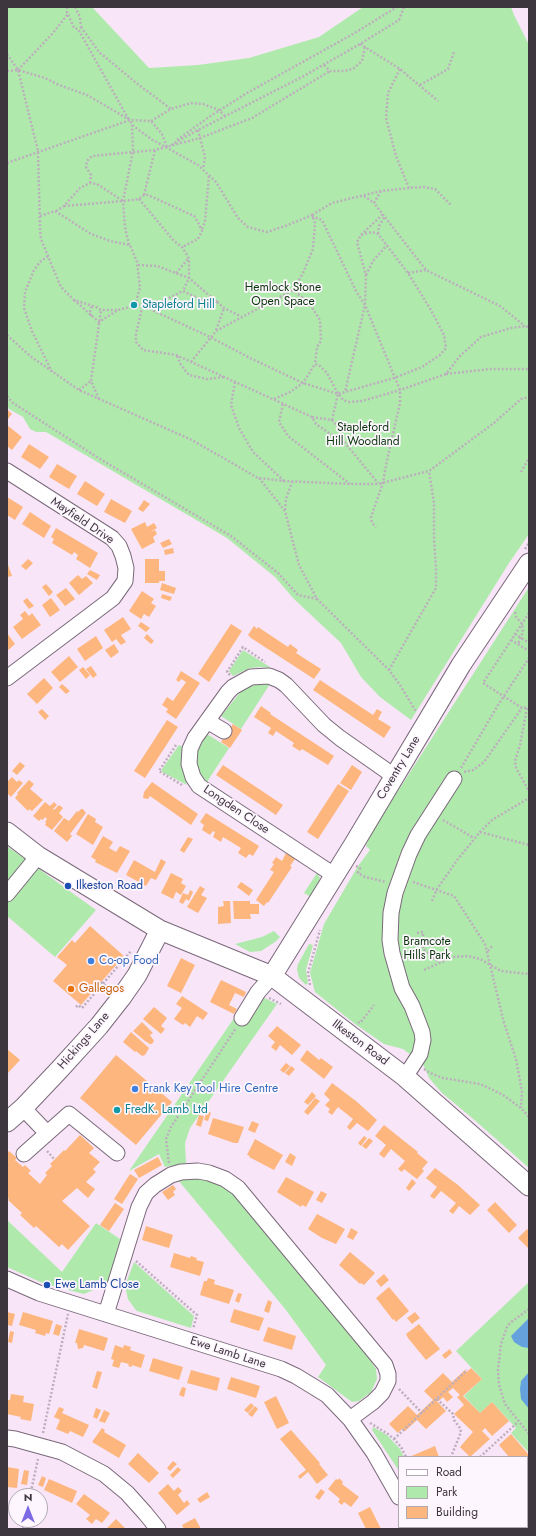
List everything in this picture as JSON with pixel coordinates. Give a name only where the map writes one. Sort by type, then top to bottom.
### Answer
[{"type":"main road","name":"Coventry Lane","points":[[272,976],[343,873],[394,776],[461,666],[529,563]]},
{"type":"main road","name":"Ilkeston Road","points":[[7,832],[38,856],[156,938],[272,976],[410,1070],[529,1186]]},
{"type":"main road","name":"Hickings Lane","points":[[7,1122],[23,1108],[59,1070],[103,1020],[137,975],[156,938]]},
{"type":"street","name":"Mayfield Drive","points":[[7,471],[112,538],[119,546],[126,568],[125,581],[113,598],[22,665],[7,678]]},
{"type":"street","name":"Longden Close","points":[[343,873],[199,786],[193,777],[189,764],[192,744],[207,721],[233,687],[251,677],[269,676],[286,685],[324,725],[340,738],[394,776]]},
{"type":"street","points":[[207,721],[224,731]]},
{"type":"street","points":[[410,1070],[420,1054],[422,1046],[422,1032],[412,1006],[402,988],[395,967],[390,940],[391,913],[399,882],[412,848],[431,814],[454,779]]},
{"type":"street","points":[[7,894],[38,856]]},
{"type":"street","points":[[242,1018],[258,992],[272,976]]},
{"type":"street","points":[[23,1108],[47,1133]]},
{"type":"street","points":[[24,1154],[69,1114],[117,1153]]},
{"type":"street","points":[[106,1314],[139,1207],[146,1193],[155,1185],[171,1175],[181,1172],[198,1171],[218,1176],[238,1188],[383,1361],[387,1370],[388,1381],[382,1393],[373,1402],[352,1417]]},
{"type":"street","name":"Ewe Lamb Lane","points":[[7,1279],[39,1293],[281,1369],[296,1376],[327,1395],[352,1417],[398,1495]]},
{"type":"street","points":[[7,1438],[41,1445],[62,1452],[104,1474],[127,1493],[145,1512],[158,1529]]},
{"type":"path","points":[[67,7],[68,14],[74,28],[78,29],[132,125],[133,151],[123,201],[125,227],[138,265],[140,288],[135,305]]},
{"type":"path","points":[[75,7],[80,17],[81,27],[100,52],[135,82],[171,108]]},
{"type":"path","points":[[167,147],[218,110],[353,34],[396,7]]},
{"type":"path","points":[[167,147],[324,65],[360,44],[399,20],[404,7]]},
{"type":"path","points":[[18,70],[52,34],[68,14]]},
{"type":"path","points":[[360,44],[400,68],[438,101]]},
{"type":"path","points":[[90,183],[91,175],[86,167],[87,161],[92,156],[155,150],[200,138],[252,118],[330,71],[344,71],[353,68],[362,61],[365,46]]},
{"type":"path","points":[[420,85],[448,69],[454,52]]},
{"type":"path","points":[[7,54],[18,70],[38,151],[41,239],[61,287],[99,322]]},
{"type":"path","points":[[324,65],[330,71]]},
{"type":"path","points":[[400,68],[388,93],[386,118],[396,156],[409,188]]},
{"type":"path","points":[[7,71],[18,70],[45,78],[59,86],[87,95],[130,120]]},
{"type":"path","points":[[7,163],[130,120],[151,121],[171,108],[191,103],[204,104],[218,110],[226,116]]},
{"type":"path","points":[[151,121],[162,134],[167,147]]},
{"type":"path","points":[[132,125],[151,139],[198,165],[216,182],[238,218],[248,227],[267,232],[312,215],[332,203],[381,191],[424,187],[435,189],[451,205]]},
{"type":"path","points":[[198,130],[205,157],[203,169]]},
{"type":"path","points":[[64,206],[139,199],[144,195],[155,150]]},
{"type":"path","points":[[182,247],[198,239],[202,231],[201,229],[205,222],[209,175]]},
{"type":"path","points":[[40,216],[64,206],[80,188],[90,183],[97,184],[123,201]]},
{"type":"path","points":[[374,203],[381,191]]},
{"type":"path","points":[[144,195],[148,195],[194,216],[201,229]]},
{"type":"path","points":[[364,196],[374,203],[426,270],[500,306],[527,327]]},
{"type":"path","points":[[74,300],[101,310],[118,310],[135,305],[163,301],[183,291],[189,278],[189,259],[182,247],[174,241],[139,199]]},
{"type":"path","points":[[55,211],[91,234],[110,241],[130,245]]},
{"type":"path","points":[[191,362],[216,331],[293,290],[304,273],[313,249],[315,223],[312,215]]},
{"type":"path","points":[[312,215],[322,220],[356,291],[365,305],[400,390],[400,404],[386,465],[384,483],[371,517],[372,523],[376,527]]},
{"type":"path","points":[[378,234],[384,215]]},
{"type":"path","points":[[345,392],[365,305],[366,276],[357,242],[361,235],[384,215]]},
{"type":"path","points":[[143,304],[154,311],[303,383],[338,394],[394,378],[422,367],[440,355],[446,348],[444,335],[431,310],[408,273],[378,234],[372,232],[361,235]]},
{"type":"path","points":[[366,276],[373,261],[387,245]]},
{"type":"path","points":[[48,256],[40,262],[34,270],[24,292],[24,308],[32,331],[52,372]]},
{"type":"path","points":[[176,273],[189,259]]},
{"type":"path","points":[[138,265],[157,266],[189,278],[224,308],[242,317]]},
{"type":"path","points":[[408,273],[426,270]]},
{"type":"path","points":[[274,399],[290,392],[303,383],[315,364],[317,347],[321,341],[320,320],[309,303],[293,290]]},
{"type":"path","points":[[183,291],[200,299],[217,302]]},
{"type":"path","points":[[143,304],[136,334],[136,342],[143,350],[176,356],[312,417],[332,420],[338,427],[341,438],[378,484]]},
{"type":"path","points":[[91,316],[90,310],[92,306]]},
{"type":"path","points":[[216,331],[224,308]]},
{"type":"path","points":[[99,399],[91,381],[101,310]]},
{"type":"path","points":[[99,322],[118,310]]},
{"type":"path","points":[[446,374],[460,356],[481,338],[511,328],[527,327]]},
{"type":"path","points":[[7,335],[30,356],[79,390],[192,440],[258,478],[285,511]]},
{"type":"path","points":[[176,356],[189,375],[207,379],[225,377]]},
{"type":"path","points":[[315,364],[320,366],[327,373],[338,394],[343,400],[349,402],[362,401],[446,374],[490,369],[529,369]]},
{"type":"path","points":[[79,390],[91,381]]},
{"type":"path","points":[[235,382],[231,405],[239,428],[253,452],[284,481]]},
{"type":"path","points":[[332,420],[338,394]]},
{"type":"path","points":[[7,396],[13,403],[100,459],[231,536],[278,573],[298,595],[317,600]]},
{"type":"path","points":[[258,478],[292,482],[378,484],[429,471],[494,422],[521,399],[529,397]]},
{"type":"path","points":[[283,404],[279,422],[288,436],[350,484]]},
{"type":"path","points":[[312,417],[316,424],[332,435],[341,438]]},
{"type":"path","points":[[521,472],[529,458]]},
{"type":"path","points":[[389,670],[436,588],[434,503],[429,471]]},
{"type":"path","points":[[292,482],[286,499],[285,511],[299,565],[317,600],[389,670],[415,710],[413,714]]},
{"type":"path","points":[[516,608],[516,618],[522,624],[523,632],[518,644]]},
{"type":"path","points":[[529,613],[483,683],[522,708],[528,708],[515,761],[516,768],[529,791]]},
{"type":"path","points":[[515,634],[529,642]]},
{"type":"path","points":[[511,640],[529,651]]},
{"type":"path","points":[[522,708],[484,762],[473,770],[458,773],[504,696],[529,658]]},
{"type":"path","points":[[432,901],[437,889],[474,838],[492,820],[529,798]]},
{"type":"path","points":[[431,814],[474,838]]},
{"type":"path","points":[[480,832],[529,845]]},
{"type":"path","points":[[343,873],[356,866],[360,868],[358,873],[365,877],[393,884],[407,880],[437,889],[456,897],[485,944],[504,1023],[516,1059],[522,1092],[521,1108]]},
{"type":"path","points":[[311,986],[308,973],[321,924]]},
{"type":"path","points":[[417,932],[422,932],[423,949],[440,963]]},
{"type":"path","points":[[76,1007],[78,1005],[82,1008],[140,942],[156,938]]},
{"type":"path","points":[[487,951],[492,946]]},
{"type":"path","points":[[424,970],[453,957],[468,956],[480,959],[501,971],[529,974]]},
{"type":"path","points":[[354,1025],[357,1021],[360,1023],[374,1006]]},
{"type":"path","points":[[171,1175],[166,1139],[171,1127],[242,1018]]},
{"type":"path","points":[[410,1070],[480,1084],[503,1095],[521,1108],[529,1118]]},
{"type":"path","points":[[124,1256],[135,1260],[197,1315],[190,1341]]},
{"type":"path","points":[[32,1488],[71,1303]]},
{"type":"path","points":[[529,1308],[510,1323],[507,1328],[503,1336],[499,1359],[499,1385],[505,1404],[529,1434]]},
{"type":"path","points":[[394,1439],[467,1370]]},
{"type":"path","points":[[388,1381],[395,1385],[422,1413]]},
{"type":"path","points":[[437,1398],[453,1414],[454,1420],[461,1432],[451,1456]]},
{"type":"path","points":[[352,1417],[376,1426],[394,1439],[401,1447],[406,1456]]},
{"type":"path","points":[[481,1456],[518,1422]]},
{"type":"green space","name":"Hemlock Stone Open Space","points":[[7,7],[92,7],[149,68],[198,65],[249,58],[319,37],[363,7],[511,7],[529,45],[529,534],[509,563],[411,720],[380,697],[361,677],[341,643],[294,599],[275,577],[227,538],[46,432],[36,432],[30,429],[23,417],[9,409],[7,405]]},
{"type":"green space","name":"Bramcote Hills Park","points":[[529,587],[529,1168],[442,1093],[429,1078],[423,1064],[403,1049],[384,1044],[355,1024],[315,992],[310,973],[324,924],[358,866],[370,850],[366,846],[371,833]]},
{"type":"green space","points":[[243,650],[270,668],[250,668],[233,676],[229,671]]},
{"type":"green space","points":[[262,684],[270,684],[241,729],[221,716],[242,690]]},
{"type":"green space","points":[[207,734],[229,748],[207,782],[199,772],[196,760],[198,750]]},
{"type":"green space","points":[[179,745],[183,747],[181,764],[187,785],[162,772],[162,769]]},
{"type":"green space","points":[[7,846],[96,910],[55,957],[7,916]]},
{"type":"green space","points":[[317,873],[320,878],[319,883],[311,897],[304,893]]},
{"type":"green space","points":[[274,931],[280,937],[261,951],[250,952],[235,944],[262,937]]},
{"type":"green space","points":[[309,944],[313,945],[306,970],[308,983],[306,985],[299,978],[297,969],[298,964]]},
{"type":"green space","points":[[252,992],[277,1004],[190,1128],[185,1143],[186,1163],[165,1167],[159,1154],[129,1171]]},
{"type":"green space","points":[[186,1177],[213,1180],[230,1190],[365,1352],[376,1369],[377,1379],[371,1392],[359,1401],[352,1402],[318,1377],[326,1365],[286,1310],[178,1180]]},
{"type":"green space","points":[[7,1220],[62,1272],[96,1223],[120,1239],[108,1282],[84,1294],[45,1284],[7,1267]]},
{"type":"green space","points":[[134,1262],[194,1316],[191,1328],[137,1311],[135,1309],[128,1299],[125,1286]]},
{"type":"green space","points":[[529,1282],[529,1453],[511,1433],[516,1428],[492,1402],[480,1413],[464,1396],[482,1379],[456,1351]]},
{"type":"green space","points":[[373,1427],[387,1435],[400,1449],[404,1456],[398,1456],[398,1469],[372,1430]]},
{"type":"water","points":[[529,1318],[529,1348],[522,1347],[514,1342],[511,1336]]},
{"type":"water","points":[[529,1372],[529,1409],[521,1399],[520,1389],[521,1381]]},
{"type":"building","points":[[7,409],[12,414],[7,420]]},
{"type":"building","points":[[7,425],[22,437],[12,450],[7,446]]},
{"type":"building","points":[[29,444],[49,457],[40,469],[21,457]]},
{"type":"building","points":[[57,464],[77,476],[69,489],[49,477]]},
{"type":"building","points":[[85,481],[105,494],[97,506],[77,494]]},
{"type":"building","points":[[7,497],[23,507],[15,520],[7,515]]},
{"type":"building","points":[[111,499],[132,511],[125,523],[104,512]]},
{"type":"building","points":[[144,500],[150,504],[143,512],[138,509]]},
{"type":"building","points":[[30,512],[51,526],[44,538],[22,524]]},
{"type":"building","points":[[145,522],[147,527],[154,523],[157,528],[150,532],[155,530],[157,534],[153,537],[155,542],[142,549],[131,529]]},
{"type":"building","points":[[56,528],[98,553],[90,568],[76,559],[78,555],[74,552],[72,555],[52,543],[54,539],[51,537]]},
{"type":"building","points":[[169,539],[172,544],[163,548],[160,543]]},
{"type":"building","points":[[173,548],[174,553],[165,555],[164,550]]},
{"type":"building","points":[[28,559],[33,563],[26,570],[21,566]]},
{"type":"building","points":[[145,559],[159,559],[159,571],[165,571],[165,581],[159,581],[159,583],[145,583]]},
{"type":"building","points":[[7,562],[12,576],[7,577]]},
{"type":"building","points":[[90,570],[100,575],[97,580],[87,574]]},
{"type":"building","points":[[78,575],[82,579],[86,576],[93,583],[79,595],[69,583]]},
{"type":"building","points":[[162,583],[176,588],[174,594],[160,590]]},
{"type":"building","points":[[46,584],[53,592],[49,596],[42,587]]},
{"type":"building","points":[[66,588],[75,599],[65,606],[56,595]]},
{"type":"building","points":[[142,591],[154,599],[151,603],[156,606],[149,617],[144,614],[141,619],[129,611]]},
{"type":"building","points":[[162,594],[172,597],[170,601],[161,598]]},
{"type":"building","points":[[27,598],[34,606],[29,609],[23,601]]},
{"type":"building","points":[[51,598],[60,610],[50,617],[42,605]]},
{"type":"building","points":[[25,611],[29,616],[32,613],[41,625],[22,639],[13,627],[23,619],[20,615]]},
{"type":"building","points":[[123,617],[131,629],[121,635],[126,642],[121,645],[116,639],[112,642],[104,630]]},
{"type":"building","points":[[141,622],[150,628],[146,632],[138,626]]},
{"type":"building","points":[[231,624],[242,631],[209,682],[198,674]]},
{"type":"building","points":[[254,626],[257,629],[258,627],[288,647],[290,644],[298,650],[296,653],[321,669],[314,679],[251,638],[248,635]]},
{"type":"building","points":[[7,633],[15,644],[7,651]]},
{"type":"building","points":[[147,634],[154,641],[151,644],[144,638]]},
{"type":"building","points":[[96,636],[103,648],[85,661],[77,649]]},
{"type":"building","points":[[114,644],[119,652],[111,658],[105,650]]},
{"type":"building","points":[[69,656],[78,667],[60,682],[51,672]]},
{"type":"building","points":[[91,666],[97,675],[93,678],[86,669]]},
{"type":"building","points":[[83,667],[90,675],[86,679],[79,670]]},
{"type":"building","points":[[181,671],[200,683],[176,719],[166,712],[168,709],[162,705],[167,697],[173,701],[186,682],[181,679],[179,682],[176,680]]},
{"type":"building","points":[[44,678],[53,688],[37,704],[27,694]]},
{"type":"building","points":[[320,680],[373,715],[377,709],[382,712],[378,719],[391,727],[384,738],[313,690]]},
{"type":"building","points":[[62,684],[70,691],[66,694],[59,687]]},
{"type":"building","points":[[261,706],[271,713],[270,714],[334,756],[328,765],[302,749],[300,751],[292,746],[294,743],[276,731],[273,736],[268,733],[271,728],[254,717]]},
{"type":"building","points":[[42,709],[49,716],[45,720],[38,712]]},
{"type":"building","points":[[167,720],[178,727],[145,778],[134,771]]},
{"type":"building","points":[[233,724],[242,730],[230,748],[221,742]]},
{"type":"building","points":[[20,762],[25,766],[17,775],[12,771]]},
{"type":"building","points":[[223,765],[283,805],[276,815],[216,775]]},
{"type":"building","points":[[352,765],[362,772],[351,790],[340,783]]},
{"type":"building","points":[[12,777],[17,782],[19,780],[23,783],[11,797],[7,793],[7,782]]},
{"type":"building","points":[[29,780],[34,784],[30,789],[43,800],[32,811],[29,809],[28,811],[15,798],[18,794],[17,793]]},
{"type":"building","points":[[152,782],[198,814],[191,825],[150,796],[148,799],[143,798],[144,792]]},
{"type":"building","points":[[338,784],[349,791],[318,839],[307,832]]},
{"type":"building","points":[[45,802],[50,806],[54,802],[57,805],[53,809],[54,810],[59,805],[63,808],[59,813],[63,817],[52,830],[45,825],[47,819],[45,817],[43,820],[41,819],[39,821],[33,816]]},
{"type":"building","points":[[83,809],[86,813],[70,834],[72,836],[67,842],[54,831],[64,818],[69,821],[77,811],[78,812]]},
{"type":"building","points":[[206,813],[259,846],[253,856],[249,854],[246,858],[238,853],[241,848],[223,837],[221,842],[213,837],[215,832],[213,831],[210,835],[202,830],[204,825],[200,822]]},
{"type":"building","points":[[88,814],[96,819],[95,822],[103,827],[93,845],[76,834]]},
{"type":"building","points":[[103,836],[113,842],[109,848],[116,852],[120,846],[130,851],[117,873],[95,862],[96,860],[91,857]]},
{"type":"building","points":[[188,837],[193,839],[184,853],[180,850]]},
{"type":"building","points":[[286,853],[295,859],[290,866],[292,867],[268,903],[267,902],[264,906],[256,900],[274,872],[270,870],[274,864],[272,863],[276,857],[282,861]]},
{"type":"building","points":[[161,859],[166,862],[156,880],[151,878],[146,886],[126,875],[134,860],[155,872]]},
{"type":"building","points":[[171,873],[183,879],[181,883],[186,886],[181,895],[176,892],[173,899],[161,893]]},
{"type":"building","points":[[241,882],[253,890],[249,896],[237,887]]},
{"type":"building","points":[[200,886],[205,889],[201,895],[207,898],[198,913],[187,907]]},
{"type":"building","points":[[190,890],[193,892],[189,901],[186,899],[183,904],[179,902],[183,893],[188,895]]},
{"type":"building","points":[[223,901],[230,901],[231,923],[218,924],[218,907],[224,906]]},
{"type":"building","points":[[233,901],[250,901],[250,904],[259,904],[259,914],[250,914],[251,919],[234,919]]},
{"type":"building","name":"Co-op Food","points":[[90,926],[124,956],[81,1005],[53,981],[67,965],[57,957],[72,940],[75,943]]},
{"type":"building","points":[[181,958],[195,965],[181,993],[167,986]]},
{"type":"building","points":[[221,980],[246,992],[244,997],[235,993],[229,1005],[237,1009],[234,1014],[210,1002]]},
{"type":"building","points":[[182,996],[208,1013],[203,1020],[197,1016],[190,1027],[185,1023],[183,1025],[174,1019],[182,1008],[176,1004]]},
{"type":"building","points":[[154,1007],[167,1018],[161,1026],[165,1029],[161,1034],[143,1019]]},
{"type":"building","points":[[142,1022],[153,1033],[150,1035],[154,1041],[152,1044],[145,1041],[133,1031]]},
{"type":"building","points":[[277,1026],[301,1045],[292,1055],[280,1045],[276,1051],[271,1047],[275,1042],[268,1036]]},
{"type":"building","points":[[131,1032],[149,1048],[145,1055],[142,1056],[136,1051],[135,1052],[123,1042]]},
{"type":"building","points":[[7,1049],[20,1060],[7,1074]]},
{"type":"building","points":[[307,1050],[319,1060],[321,1058],[333,1067],[324,1079],[300,1060]]},
{"type":"building","points":[[116,1055],[172,1102],[136,1145],[80,1098]]},
{"type":"building","points":[[286,1063],[290,1066],[284,1073],[280,1070]]},
{"type":"building","points":[[291,1066],[295,1069],[289,1076],[285,1073]]},
{"type":"building","points":[[332,1083],[356,1101],[377,1120],[368,1131],[357,1123],[350,1130],[347,1127],[353,1119],[338,1107],[332,1115],[328,1112],[330,1109],[325,1105],[330,1100],[324,1094]]},
{"type":"building","points":[[312,1092],[316,1096],[308,1105],[304,1102]]},
{"type":"building","points":[[315,1098],[320,1101],[308,1115],[304,1112]]},
{"type":"building","points":[[207,1111],[211,1113],[208,1121],[204,1120]]},
{"type":"building","points":[[199,1115],[204,1116],[201,1127],[196,1125]]},
{"type":"building","points":[[213,1118],[244,1127],[238,1143],[208,1134]]},
{"type":"building","points":[[252,1121],[259,1124],[255,1133],[248,1130]]},
{"type":"building","points":[[384,1125],[418,1152],[417,1153],[428,1162],[422,1169],[424,1171],[417,1179],[404,1169],[402,1172],[398,1169],[405,1161],[391,1149],[384,1158],[379,1154],[386,1145],[375,1136]]},
{"type":"building","points":[[80,1135],[94,1148],[89,1153],[100,1162],[93,1169],[96,1172],[86,1182],[95,1189],[88,1198],[77,1188],[62,1201],[90,1226],[68,1250],[62,1244],[59,1247],[36,1226],[34,1228],[20,1215],[22,1213],[8,1200],[7,1153],[9,1151],[17,1158],[15,1160],[23,1167],[25,1165],[31,1171],[28,1173],[40,1184],[47,1175],[45,1173],[52,1166],[50,1164]]},
{"type":"building","points":[[364,1136],[367,1138],[361,1146],[358,1143]]},
{"type":"building","points":[[369,1138],[373,1141],[366,1149],[362,1146]]},
{"type":"building","points":[[255,1139],[283,1155],[274,1170],[247,1155]]},
{"type":"building","points":[[290,1153],[296,1157],[292,1166],[285,1162]]},
{"type":"building","points":[[158,1157],[162,1165],[139,1178],[134,1170]]},
{"type":"building","points":[[435,1168],[458,1185],[480,1205],[470,1215],[459,1206],[453,1214],[449,1211],[456,1203],[441,1191],[434,1199],[430,1196],[437,1187],[426,1178]]},
{"type":"building","points":[[130,1174],[138,1179],[122,1204],[114,1199]]},
{"type":"building","points":[[286,1177],[314,1192],[306,1207],[302,1205],[301,1207],[277,1192]]},
{"type":"building","points":[[412,1179],[416,1183],[409,1191],[406,1188]]},
{"type":"building","points":[[173,1185],[176,1189],[173,1192],[175,1195],[168,1200],[162,1192]]},
{"type":"building","points":[[321,1191],[327,1194],[322,1203],[316,1200]]},
{"type":"building","points":[[495,1202],[517,1225],[509,1233],[487,1210]]},
{"type":"building","points":[[115,1203],[124,1209],[109,1231],[100,1225]]},
{"type":"building","points":[[317,1214],[345,1229],[336,1244],[322,1238],[308,1229]]},
{"type":"building","points":[[146,1226],[173,1235],[169,1248],[142,1240]]},
{"type":"building","points":[[351,1228],[358,1232],[353,1240],[347,1237]]},
{"type":"building","points":[[527,1229],[529,1231],[529,1249],[518,1238]]},
{"type":"building","points":[[350,1252],[375,1273],[364,1285],[361,1283],[360,1284],[339,1265]]},
{"type":"building","points":[[174,1253],[190,1258],[191,1256],[197,1258],[196,1260],[204,1262],[200,1276],[170,1267]]},
{"type":"building","points":[[384,1274],[389,1280],[381,1287],[376,1281]]},
{"type":"building","points":[[208,1278],[215,1280],[214,1284],[234,1290],[229,1304],[200,1295],[204,1281],[207,1281]]},
{"type":"building","points":[[389,1287],[409,1311],[396,1322],[376,1298]]},
{"type":"building","points":[[238,1293],[242,1294],[239,1303],[235,1301]]},
{"type":"building","points":[[268,1300],[272,1302],[269,1313],[264,1311]]},
{"type":"building","points":[[234,1309],[264,1318],[259,1331],[230,1322]]},
{"type":"building","points":[[7,1312],[15,1314],[12,1326],[7,1325]]},
{"type":"building","points":[[23,1312],[53,1321],[49,1334],[46,1333],[45,1336],[35,1333],[36,1330],[19,1325]]},
{"type":"building","points":[[415,1312],[420,1318],[412,1324],[407,1318]]},
{"type":"building","points":[[56,1324],[62,1326],[59,1336],[53,1334]]},
{"type":"building","points":[[419,1324],[440,1349],[426,1360],[406,1334]]},
{"type":"building","points":[[268,1327],[296,1336],[292,1350],[263,1341]]},
{"type":"building","points":[[79,1329],[108,1338],[104,1351],[84,1345],[83,1348],[78,1349],[77,1343],[75,1343]]},
{"type":"building","points":[[10,1331],[14,1332],[12,1343],[8,1342]]},
{"type":"building","points":[[115,1345],[123,1348],[124,1345],[131,1347],[130,1350],[145,1355],[141,1368],[132,1365],[132,1367],[128,1366],[129,1364],[121,1362],[119,1368],[112,1366],[114,1360],[111,1359]]},
{"type":"building","points":[[450,1349],[452,1353],[445,1359],[442,1355]]},
{"type":"building","points":[[153,1358],[183,1367],[179,1380],[149,1371]]},
{"type":"building","points":[[471,1368],[482,1379],[463,1396],[480,1413],[492,1402],[509,1421],[492,1436],[485,1428],[482,1431],[490,1439],[471,1456],[469,1456],[460,1447],[473,1432],[454,1414],[464,1405],[457,1397],[460,1395],[453,1388],[448,1392],[453,1397],[447,1402],[443,1397],[439,1401],[436,1400],[446,1411],[426,1429],[417,1420],[405,1431],[402,1429],[398,1433],[389,1424],[408,1406],[417,1415],[433,1400],[424,1391],[443,1373],[452,1382],[465,1370],[467,1372]]},
{"type":"building","points":[[191,1370],[220,1378],[217,1391],[187,1383]]},
{"type":"building","points":[[97,1371],[102,1372],[97,1389],[92,1387]]},
{"type":"building","points":[[231,1377],[260,1386],[256,1398],[227,1389]]},
{"type":"building","points":[[182,1387],[186,1388],[184,1397],[179,1395]]},
{"type":"building","points":[[11,1394],[24,1396],[23,1402],[34,1404],[31,1421],[7,1414],[7,1400],[10,1400]]},
{"type":"building","points":[[276,1396],[289,1423],[277,1429],[264,1402]]},
{"type":"building","points":[[251,1403],[254,1406],[248,1413],[244,1410]]},
{"type":"building","points":[[255,1406],[258,1409],[252,1417],[248,1414]]},
{"type":"building","points":[[59,1407],[64,1409],[62,1413],[89,1425],[83,1437],[70,1431],[68,1434],[56,1429],[60,1420],[54,1417]]},
{"type":"building","points":[[96,1408],[101,1410],[97,1419],[93,1417]]},
{"type":"building","points":[[104,1410],[110,1413],[105,1423],[99,1421]]},
{"type":"building","points":[[102,1428],[105,1430],[104,1432],[126,1445],[119,1458],[92,1442]]},
{"type":"building","points":[[291,1430],[320,1463],[319,1464],[328,1475],[317,1484],[308,1472],[300,1479],[298,1476],[306,1470],[280,1439]]},
{"type":"building","points":[[511,1434],[529,1455],[529,1479],[528,1456],[508,1456],[499,1445]]},
{"type":"building","points":[[435,1446],[439,1456],[411,1456]]},
{"type":"building","points":[[138,1453],[159,1473],[149,1483],[128,1464]]},
{"type":"building","points":[[173,1461],[177,1464],[170,1471],[167,1468]]},
{"type":"building","points":[[7,1467],[19,1469],[17,1488],[7,1487]]},
{"type":"building","points":[[178,1467],[181,1470],[173,1478],[170,1475]]},
{"type":"building","points":[[24,1470],[29,1471],[27,1485],[21,1484]]},
{"type":"building","points":[[42,1476],[46,1478],[43,1487],[38,1485]]},
{"type":"building","points":[[339,1478],[343,1482],[342,1484],[359,1497],[351,1507],[344,1502],[342,1505],[338,1502],[340,1499],[328,1489],[336,1479],[338,1480]]},
{"type":"building","points":[[49,1479],[77,1491],[72,1503],[48,1492],[48,1488],[45,1488]]},
{"type":"building","points":[[168,1484],[174,1491],[178,1487],[182,1491],[178,1495],[184,1503],[187,1500],[190,1504],[177,1515],[158,1493]]},
{"type":"building","points":[[321,1489],[325,1492],[319,1500],[315,1497]]},
{"type":"building","points":[[207,1492],[210,1497],[200,1503],[197,1499]]},
{"type":"building","points":[[84,1494],[110,1513],[102,1523],[96,1519],[92,1524],[86,1519],[90,1515],[76,1504]]},
{"type":"building","points":[[370,1507],[381,1529],[366,1529],[358,1513]]},
{"type":"building","points":[[195,1518],[201,1529],[184,1529],[182,1525]]},
{"type":"building","points":[[116,1519],[126,1529],[107,1529]]},
{"type":"building","points":[[450,1528],[468,1528],[466,1529]]},
{"type":"place","name":"Stapleford Hill","points":[[134,305]]},
{"type":"place","name":"Ilkeston Road","points":[[68,886]]},
{"type":"place","name":"Co-op Food","points":[[91,961]]},
{"type":"place","name":"Gallegos","points":[[71,989]]},
{"type":"place","name":"Frank Key Tool Hire Centre","points":[[135,1089]]},
{"type":"place","name":"FredK. Lamb Ltd","points":[[117,1110]]},
{"type":"place","name":"Ewe Lamb Close","points":[[47,1285]]},
{"type":"park label","name":"Stapleford Hill Woodland","points":[[363,435]]}]
